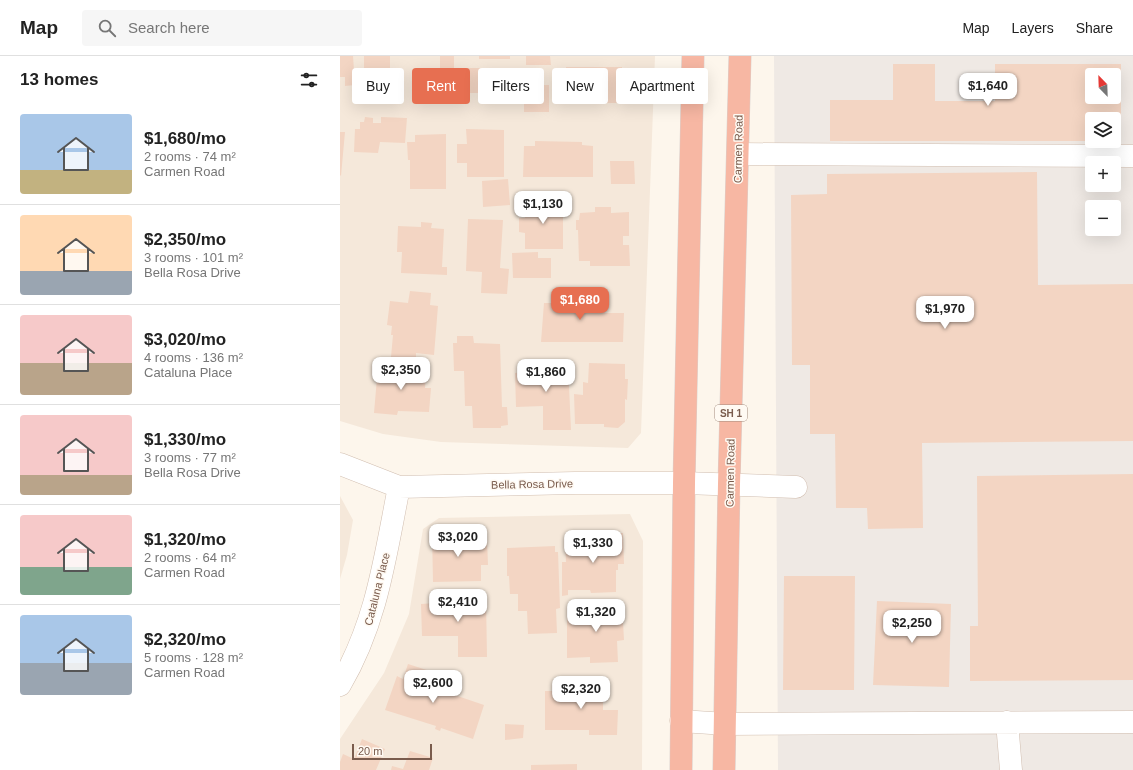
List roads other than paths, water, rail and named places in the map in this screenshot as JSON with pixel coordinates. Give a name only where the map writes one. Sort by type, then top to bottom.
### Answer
[{"type":"highway","points":[[681,770],[684,483],[693,56]]},
{"type":"highway","name":"Carmen Road","points":[[724,770],[729,484],[740,56]]},
{"type":"street","points":[[738,154],[1133,156]]},
{"type":"street","name":"Bella Rosa Drive","points":[[340,464],[399,487],[574,483],[684,483],[796,487]]},
{"type":"street","name":"Cataluna Place","points":[[340,685],[352,665],[365,636],[376,600],[399,487]]},
{"type":"street","points":[[681,721],[726,724],[1133,722]]},
{"type":"street","points":[[1007,722],[1011,770]]}]
